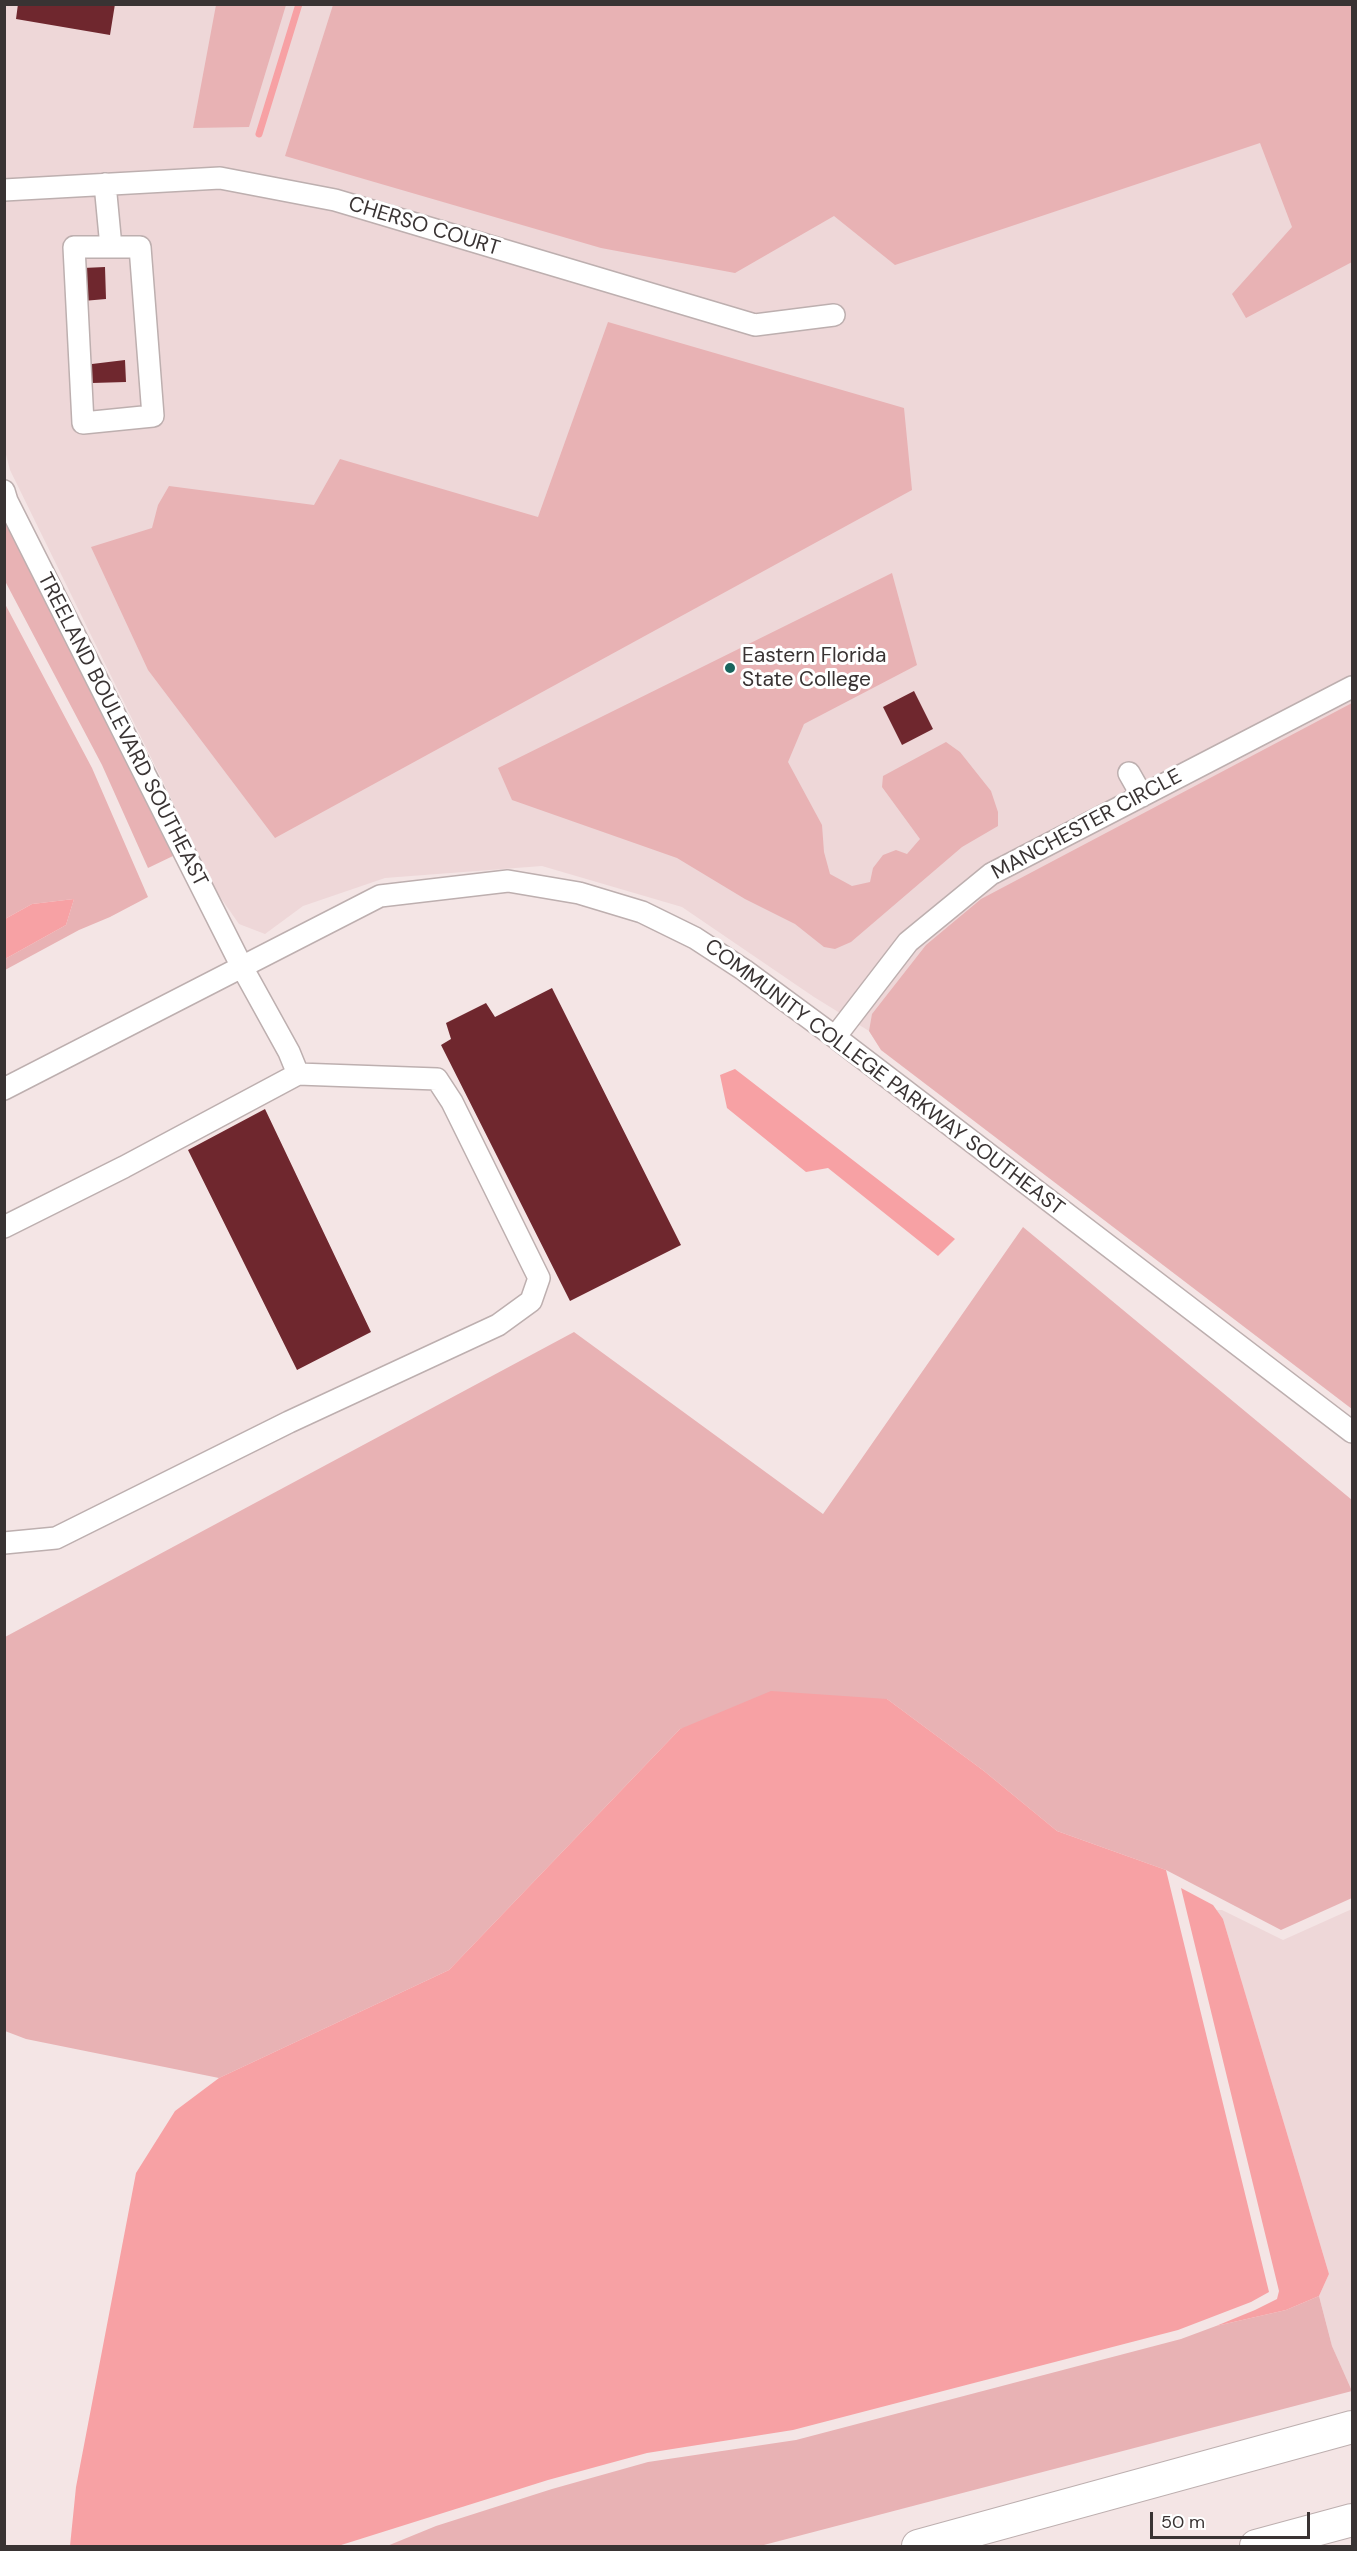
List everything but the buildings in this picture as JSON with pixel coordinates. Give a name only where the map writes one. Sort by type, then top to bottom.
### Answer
[{"type":"highway","points":[[918,2547],[1353,2427]]},
{"type":"highway","points":[[1256,2547],[1353,2520]]},
{"type":"street","name":"CHERSO COURT","points":[[4,190],[220,178],[335,200],[755,325],[834,315]]},
{"type":"street","points":[[105,184],[111,247]]},
{"type":"street","points":[[74,247],[111,247],[140,247],[153,416],[83,423],[74,247]]},
{"type":"street","name":"TREELAND BOULEVARD SOUTHEAST","points":[[4,491],[242,967],[289,1052],[298,1074]]},
{"type":"street","name":"MANCHESTER CIRCLE","points":[[835,1037],[908,942],[991,874],[1353,687]]},
{"type":"street","points":[[1129,772],[1142,796]]},
{"type":"street","name":"COMMUNITY COLLEGE PARKWAY SOUTHEAST","points":[[4,1089],[380,896],[508,881],[579,893],[642,912],[695,938],[835,1037],[1353,1432]]},
{"type":"street","points":[[4,1227],[298,1074],[380,1079],[391,1076],[437,1079],[452,1102],[539,1278],[531,1301],[498,1325],[289,1422],[56,1538],[4,1543]]},
{"type":"shaded area","name":"Eastern Florida State College","points":[[4,5],[1352,5],[1352,1409],[881,1050],[869,1031],[814,997],[682,907],[542,866],[385,878],[303,906],[265,934],[239,924],[218,894],[10,470],[4,447]]},
{"type":"shaded area","points":[[216,5],[286,5],[249,127],[193,128]]},
{"type":"shaded area","points":[[333,5],[1352,5],[1352,262],[1246,318],[1232,294],[1292,227],[1260,143],[895,265],[834,216],[735,273],[601,248],[285,156]]},
{"type":"shaded area","points":[[608,322],[904,408],[912,490],[275,838],[148,670],[91,547],[152,528],[158,505],[169,486],[314,505],[340,459],[538,517]]},
{"type":"shaded area","points":[[5,522],[173,856],[148,868],[102,765],[5,581]]},
{"type":"shaded area","points":[[892,573],[917,665],[804,724],[788,762],[822,825],[824,852],[830,874],[852,886],[870,882],[873,868],[883,855],[896,850],[907,854],[920,839],[882,787],[883,776],[946,742],[960,752],[991,791],[998,812],[998,826],[962,847],[851,942],[835,949],[824,947],[795,924],[745,899],[677,858],[512,800],[498,768]]},
{"type":"shaded area","points":[[4,602],[92,768],[148,897],[79,930],[5,970],[5,959],[66,925],[74,899],[32,904],[5,919]]},
{"type":"shaded area","points":[[1352,703],[1352,1409],[881,1050],[869,1031],[872,1014],[926,945],[981,899]]},
{"type":"shaded area","points":[[74,899],[66,925],[5,959],[5,919],[32,904]]},
{"type":"shaded area","points":[[735,1069],[955,1239],[938,1256],[828,1168],[806,1172],[727,1108],[720,1075]]},
{"type":"shaded area","points":[[1023,1227],[1352,1500],[1352,1898],[1281,1930],[1166,1870],[1057,1831],[984,1771],[887,1699],[680,1729],[449,1970],[219,2078],[26,2039],[5,2031],[5,1637],[574,1332],[823,1514]]},
{"type":"shaded area","points":[[771,1691],[887,1699],[984,1771],[1057,1831],[1166,1870],[1269,2292],[1251,2302],[1178,2330],[793,2430],[647,2453],[548,2480],[338,2546],[70,2546],[76,2487],[136,2173],[175,2111],[219,2078],[449,1970],[680,1729]]},
{"type":"shaded area","points":[[1181,1888],[1213,1905],[1223,1919],[1329,2274],[1319,2296],[1286,2310],[1216,2326],[1277,2299],[1279,2291]]},
{"type":"shaded area","points":[[1352,1909],[1352,2391],[1332,2346],[1319,2296],[1329,2274],[1223,1919],[1216,1910],[1222,1910],[1283,1940]]},
{"type":"shaded area","points":[[1319,2296],[1332,2346],[1352,2391],[760,2546],[387,2546],[436,2526],[552,2489],[648,2462],[796,2440],[1181,2339],[1216,2326],[1286,2310]]},
{"type":"waterway","points":[[259,134],[299,4]]},
{"type":"place","name":"Eastern Florida State College","points":[[730,668]]}]
